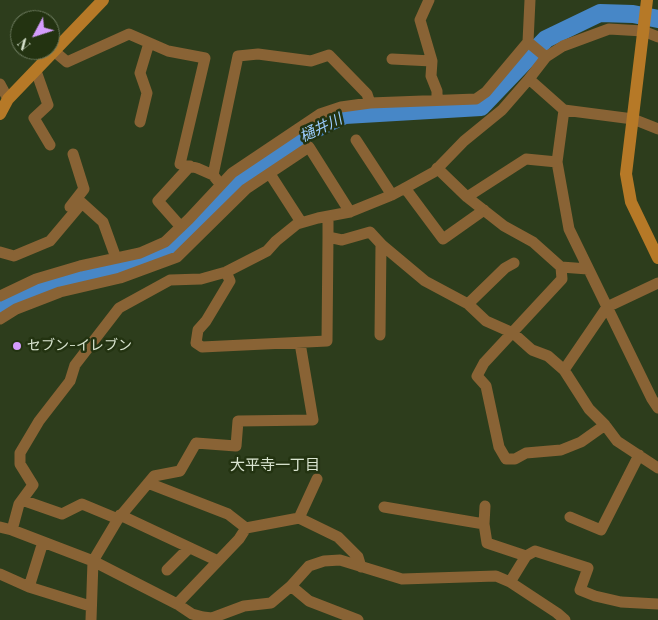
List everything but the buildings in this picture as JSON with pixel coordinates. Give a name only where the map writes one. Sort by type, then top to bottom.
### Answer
[{"type":"street","points":[[60,45],[103,0]]},
{"type":"street","points":[[429,0],[420,20],[432,61],[431,76],[437,91],[438,100]]},
{"type":"street","points":[[0,296],[36,279],[80,266],[140,253],[165,242],[232,172],[320,114],[341,107],[370,102],[476,99],[486,92],[528,42],[530,0]]},
{"type":"street","points":[[647,1],[626,174],[631,202],[658,258]]},
{"type":"street","points":[[12,530],[19,504],[33,485],[20,464],[20,453],[38,421],[70,381],[75,365],[118,308],[170,280],[201,278],[226,272],[266,251],[276,240],[301,222],[350,212],[405,188],[438,168],[464,141],[502,110],[546,57],[563,46],[609,28],[644,28],[658,37]]},
{"type":"street","points":[[60,56],[67,62],[129,34],[168,51],[205,58],[180,164],[190,166],[213,176],[221,184]]},
{"type":"street","points":[[528,42],[546,57]]},
{"type":"street","points":[[140,122],[147,93],[140,74],[149,43]]},
{"type":"street","points":[[213,176],[238,56],[258,54],[311,61],[329,55],[367,94],[370,102]]},
{"type":"street","points":[[392,59],[432,61]]},
{"type":"street","points":[[0,114],[8,99],[46,60]]},
{"type":"street","points":[[36,71],[48,105],[34,118],[50,145]]},
{"type":"street","points":[[529,79],[564,110],[633,119],[658,129]]},
{"type":"street","points":[[0,84],[8,99]]},
{"type":"street","points":[[564,110],[558,162],[570,230],[658,408]]},
{"type":"street","points":[[356,140],[392,195]]},
{"type":"street","points":[[0,319],[16,309],[60,292],[120,278],[177,257],[246,189],[309,147],[350,212]]},
{"type":"street","points":[[72,154],[84,189],[70,206],[73,213]]},
{"type":"street","points":[[467,197],[526,159],[558,162]]},
{"type":"street","points":[[181,227],[158,201],[190,166]]},
{"type":"street","points":[[438,168],[467,197],[504,226],[533,242],[561,267],[588,269]]},
{"type":"street","points":[[270,174],[301,222]]},
{"type":"street","points":[[405,188],[443,239],[484,210]]},
{"type":"street","points":[[0,252],[14,256],[50,241],[82,203],[102,222],[116,258]]},
{"type":"street","points":[[226,272],[230,281],[206,321],[198,330],[196,343],[202,347],[327,341],[328,216]]},
{"type":"street","points":[[328,237],[342,240],[370,232],[425,282],[468,304],[486,321],[513,333],[532,350],[548,356],[564,370],[589,409],[605,425],[617,441],[658,468]]},
{"type":"street","points":[[380,335],[381,244]]},
{"type":"street","points":[[468,304],[505,268],[514,263]]},
{"type":"street","points":[[561,267],[562,279],[484,363],[477,376],[486,386],[499,447],[506,459],[515,459],[526,453],[561,450],[581,442],[605,425]]},
{"type":"street","points":[[564,370],[607,307],[658,283]]},
{"type":"street","points":[[91,620],[93,561],[119,517],[154,476],[180,471],[196,443],[236,446],[238,421],[313,420],[300,342]]},
{"type":"street","points":[[570,517],[601,530],[639,455]]},
{"type":"street","points":[[299,518],[317,480]]},
{"type":"street","points":[[148,483],[228,514],[246,528],[299,518],[338,537],[358,558],[361,566]]},
{"type":"street","points":[[22,500],[62,514],[82,504],[119,517],[218,561]]},
{"type":"street","points":[[485,506],[484,524],[487,543],[526,556]]},
{"type":"street","points":[[384,507],[484,524]]},
{"type":"street","points":[[0,526],[93,561],[177,604],[192,617],[212,618],[244,606],[271,604],[309,566],[324,561],[340,560],[402,579],[496,576],[510,582],[565,620]]},
{"type":"street","points":[[177,604],[239,540],[246,528]]},
{"type":"street","points":[[29,587],[43,542]]},
{"type":"street","points":[[167,570],[189,548]]},
{"type":"street","points":[[510,582],[526,556],[534,552],[588,568],[580,590],[621,602],[658,604]]},
{"type":"street","points":[[0,574],[29,587],[90,606]]},
{"type":"street","points":[[291,586],[309,601],[358,620]]},
{"type":"waterway","name":"樋井川","points":[[0,307],[17,296],[130,266],[171,249],[229,186],[301,136],[345,115],[481,107],[546,39],[600,13],[633,14],[658,19]]},
{"type":"place","name":"セブン-イレブン","points":[[17,346]]},
{"type":"district","name":"大平寺一丁目","points":[[275,465]]}]
